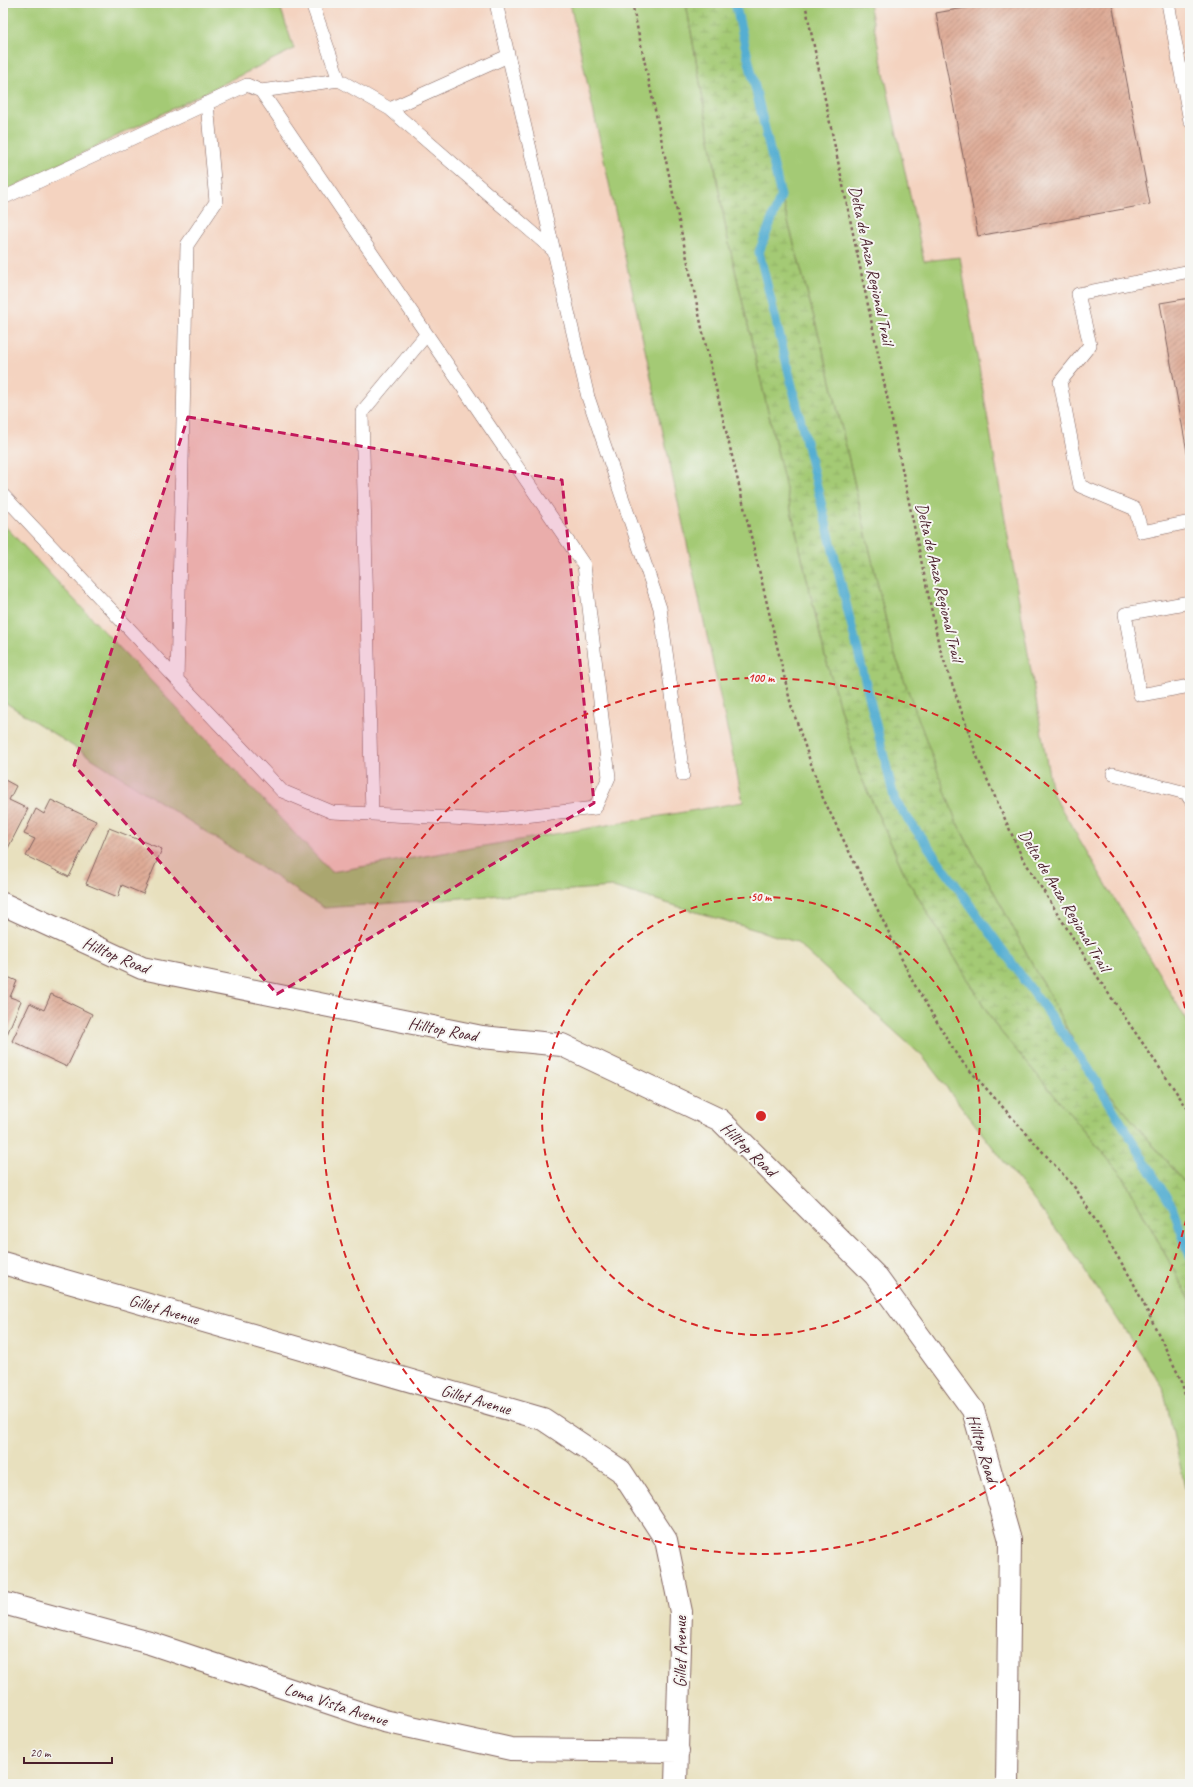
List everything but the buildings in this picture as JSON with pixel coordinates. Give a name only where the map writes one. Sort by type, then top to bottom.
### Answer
[{"type":"street","name":"Hilltop Road","points":[[3,904],[142,968],[482,1037],[562,1045],[720,1120],[875,1275],[973,1410],[1010,1540],[1007,1784]]},
{"type":"street","name":"Gillet Avenue","points":[[3,1262],[543,1419],[621,1471],[666,1540],[681,1612],[676,1784]]},
{"type":"street","name":"Loma Vista Avenue","points":[[3,1603],[150,1643],[384,1721],[511,1749],[678,1751]]},
{"type":"lane","points":[[312,3],[339,80]]},
{"type":"lane","points":[[496,3],[588,397],[660,608],[683,775]]},
{"type":"lane","points":[[1168,3],[1190,121]]},
{"type":"lane","points":[[390,109],[508,56]]},
{"type":"lane","points":[[3,198],[247,85],[261,91],[339,80],[390,109],[554,251]]},
{"type":"lane","points":[[3,495],[282,791],[332,812],[488,820],[595,808],[610,777],[584,565],[261,91]]},
{"type":"lane","points":[[177,680],[187,246],[216,202],[207,103]]},
{"type":"lane","points":[[1190,272],[1078,294],[1090,345],[1060,382],[1080,486],[1135,509],[1142,532],[1190,522]]},
{"type":"lane","points":[[372,814],[362,412],[426,335]]},
{"type":"lane","points":[[1190,602],[1125,614],[1140,695],[1190,686]]},
{"type":"lane","points":[[1113,774],[1186,793],[1190,799]]},
{"type":"path","points":[[632,3],[705,342],[791,705],[822,796],[914,982],[958,1058],[1076,1189],[1132,1280],[1182,1382],[1190,1417]]},
{"type":"path","name":"Delta de Anza Regional Trail","points":[[805,3],[939,646],[978,759],[1022,857],[1104,987],[1190,1112]]},
{"type":"highlighted area","points":[[188,417],[562,480],[594,803],[277,994],[74,765]]},
{"type":"shaded area","points":[[279,3],[570,3],[743,802],[331,872],[3,524],[3,192],[293,49]]},
{"type":"shaded area","points":[[869,3],[1190,3],[1190,1026],[1052,793],[960,257],[924,261]]},
{"type":"green space","points":[[3,3],[279,3],[294,49],[3,192]]},
{"type":"green space","points":[[570,3],[686,3],[727,235],[825,656],[858,770],[906,877],[996,1026],[1124,1178],[1190,1300],[1190,1511],[1163,1387],[1066,1242],[923,1057],[796,942],[613,887],[324,908],[3,701],[3,524],[331,872],[743,802]]},
{"type":"green space","points":[[686,3],[735,3],[781,196],[829,373],[892,647],[956,821],[1088,1068],[1190,1189],[1190,1300],[1124,1178],[996,1026],[906,877],[858,770],[825,656],[727,235]]},
{"type":"green space","points":[[735,3],[869,3],[924,261],[960,257],[1052,793],[1190,1026],[1190,1189],[1088,1068],[956,821],[925,741],[892,647],[829,373],[781,196]]},
{"type":"waterway","points":[[735,3],[781,196],[759,252],[895,801],[1088,1068],[1172,1206],[1190,1257]]}]
